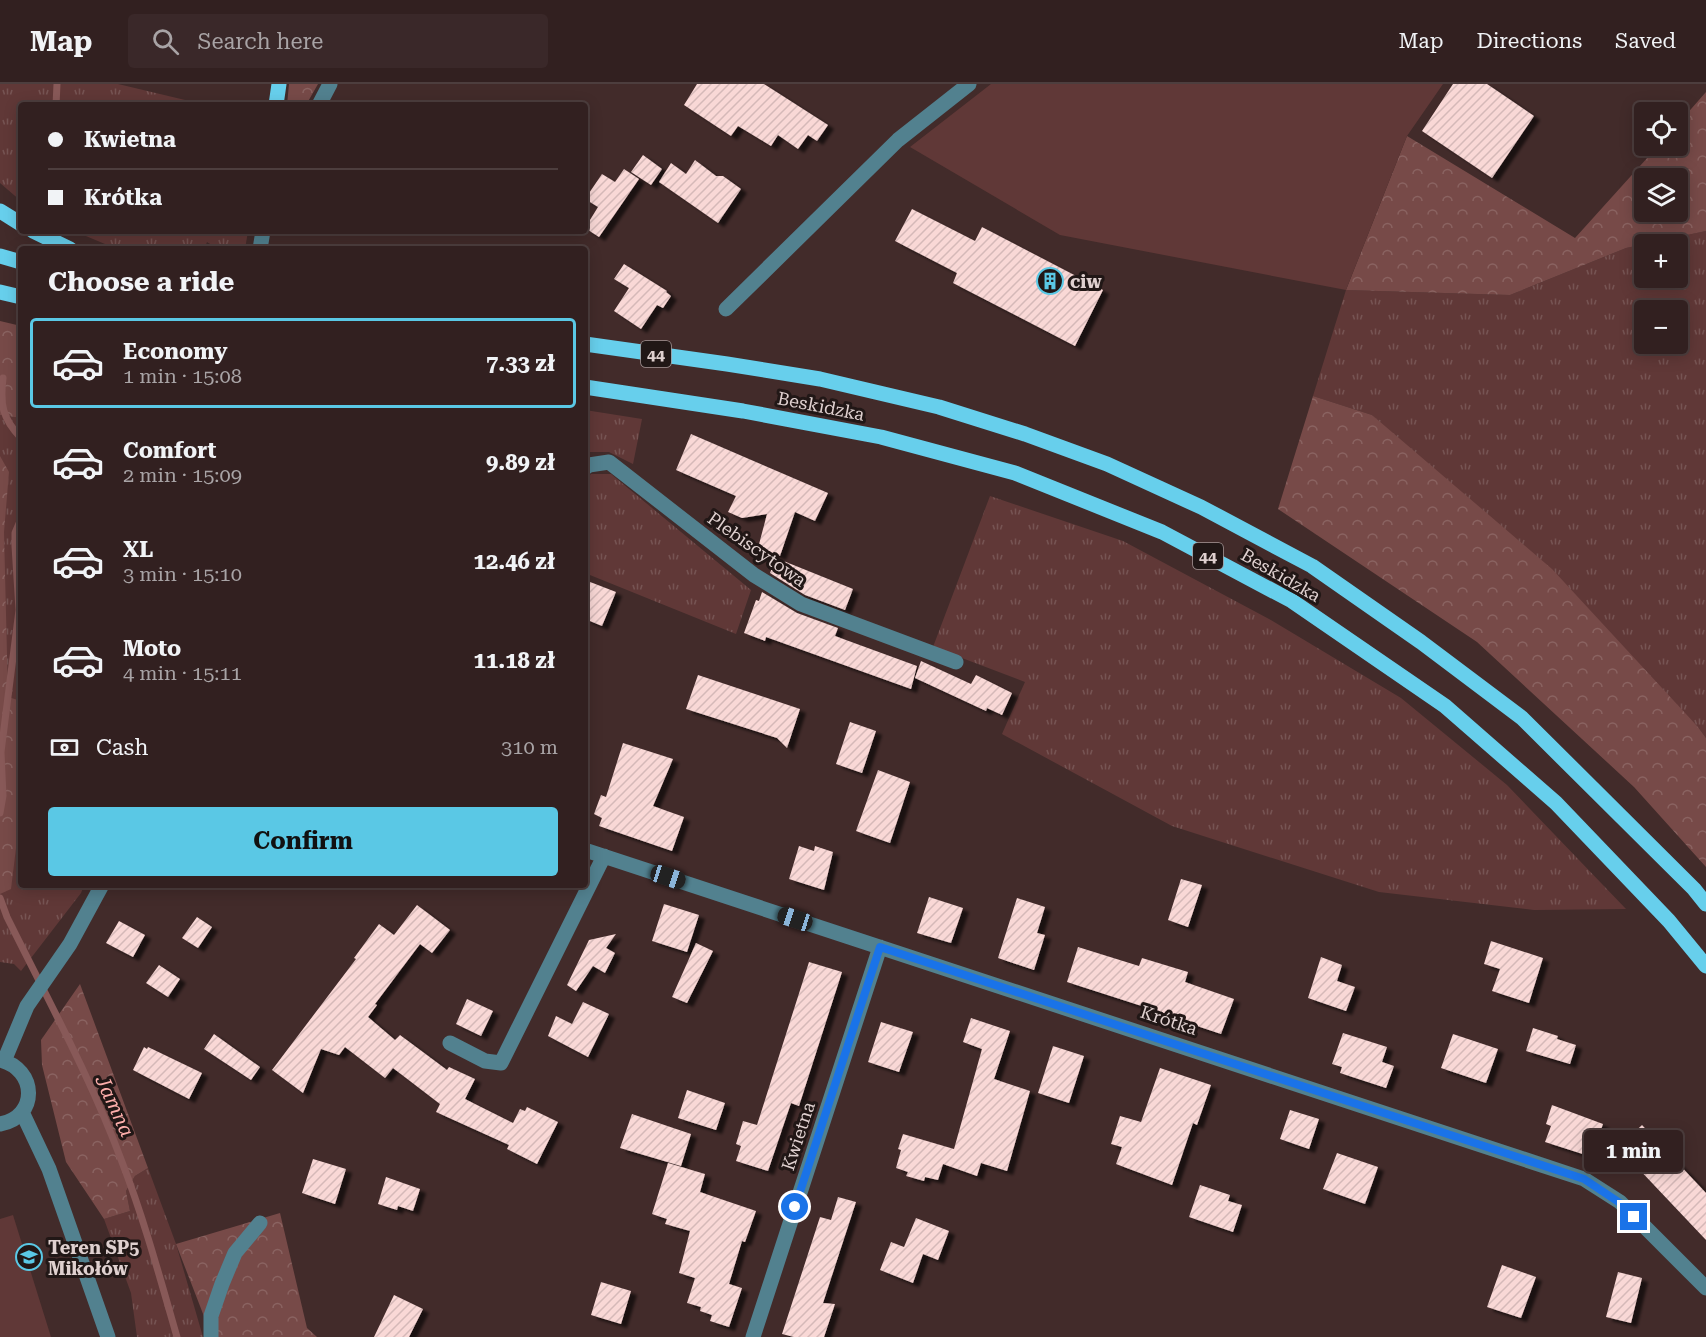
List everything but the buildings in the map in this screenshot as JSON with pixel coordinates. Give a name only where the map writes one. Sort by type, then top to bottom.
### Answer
[{"type":"main road","points":[[276,102],[279,84]]},
{"type":"main road","points":[[0,211],[18,222]]},
{"type":"main road","points":[[39,234],[64,246]]},
{"type":"main road","points":[[0,256],[18,261]]},
{"type":"main road","points":[[0,292],[18,296]]},
{"type":"main road","name":"Beskidzka","points":[[588,344],[820,379],[939,407],[1025,434],[1107,464],[1201,507],[1312,566],[1522,718],[1694,889],[1706,904]]},
{"type":"main road","name":"Beskidzka","points":[[588,387],[743,411],[881,437],[1015,473],[1162,532],[1292,601],[1445,705],[1556,803],[1669,921],[1706,966]]},
{"type":"street","points":[[321,102],[330,84]]},
{"type":"street","points":[[726,309],[898,140],[969,84]]},
{"type":"street","name":"Plebiscytowa","points":[[588,466],[609,462],[754,575],[801,604],[956,662]]},
{"type":"street","name":"Krótka","points":[[588,851],[1584,1179],[1620,1203],[1706,1288]]},
{"type":"street","points":[[450,1043],[485,1061],[501,1063],[604,856]]},
{"type":"street","points":[[0,1124],[9,1122],[22,1112],[29,1096],[27,1081],[18,1069],[2,1060],[27,1006],[70,944],[100,888]]},
{"type":"street","name":"Kwietna","points":[[753,1337],[880,947]]},
{"type":"street","points":[[22,1112],[49,1169],[108,1337]]},
{"type":"street","points":[[211,1337],[211,1316],[235,1253],[260,1223]]},
{"type":"green space","points":[[0,84],[118,84],[193,102],[18,102],[18,198],[0,183]]},
{"type":"green space","points":[[289,84],[318,84],[308,102],[287,102]]},
{"type":"green space","points":[[991,84],[1443,84],[1407,136],[1346,290],[1060,235],[910,147]]},
{"type":"green space","points":[[1706,92],[1706,231],[1688,235],[1634,234],[1634,246],[1510,295],[1346,290],[1407,136],[1575,238],[1634,173],[1634,222],[1688,222],[1688,168],[1638,168],[1649,156],[1688,156],[1688,112]]},
{"type":"green space","points":[[1706,231],[1706,738],[1698,727],[1372,415],[1313,396],[1346,290],[1510,295],[1634,246],[1634,288],[1688,288],[1688,235]]},
{"type":"green space","points":[[81,234],[248,234],[246,246],[213,246],[207,242],[205,246],[110,246]]},
{"type":"green space","points":[[0,321],[18,325],[18,418],[0,415]]},
{"type":"green space","points":[[1313,396],[1372,415],[1552,569],[1698,727],[1706,738],[1706,867],[1634,787],[1477,642],[1278,509]]},
{"type":"green space","points":[[588,410],[642,419],[633,464],[609,452],[588,452]]},
{"type":"green space","points":[[0,415],[18,418],[18,888],[83,888],[21,971],[14,964],[0,962]]},
{"type":"green space","points":[[0,456],[9,472],[4,532],[8,697],[18,700],[18,832],[11,889],[0,894]]},
{"type":"green space","points":[[591,474],[611,474],[751,590],[736,634],[588,574],[588,477]]},
{"type":"green space","points":[[990,496],[1123,541],[1269,619],[1401,698],[1507,785],[1626,909],[1534,910],[1379,892],[1172,826],[1002,734],[1025,682],[933,647]]},
{"type":"green space","points":[[80,984],[148,1168],[135,1176],[126,1191],[130,1211],[104,1219],[66,1162],[42,1065],[41,1040]]},
{"type":"green space","points":[[148,1168],[176,1244],[203,1337],[137,1337],[131,1293],[104,1219],[130,1211],[126,1191],[135,1176]]},
{"type":"green space","points":[[280,1213],[307,1328],[317,1337],[212,1337],[176,1244]]},
{"type":"green space","points":[[13,1215],[51,1337],[0,1337],[0,1219]]},
{"type":"waterway","name":"Jamna","points":[[56,102],[57,84]]},
{"type":"waterway","name":"Jamna","points":[[3,378],[2,403],[6,417],[18,434]]},
{"type":"waterway","name":"Jamna","points":[[18,526],[15,533],[15,546],[18,594]]},
{"type":"waterway","name":"Jamna","points":[[0,813],[3,796],[1,752],[18,618]]},
{"type":"waterway","name":"Jamna","points":[[0,898],[110,1131],[145,1227],[177,1337]]},
{"type":"place","name":"ciw","points":[[1050,281]]},
{"type":"place","name":"Teren SP5 Mikołów","points":[[29,1257]]},
{"type":"route","points":[[795,1207],[880,947],[1412,1120],[1584,1179],[1620,1203],[1634,1217]]}]
